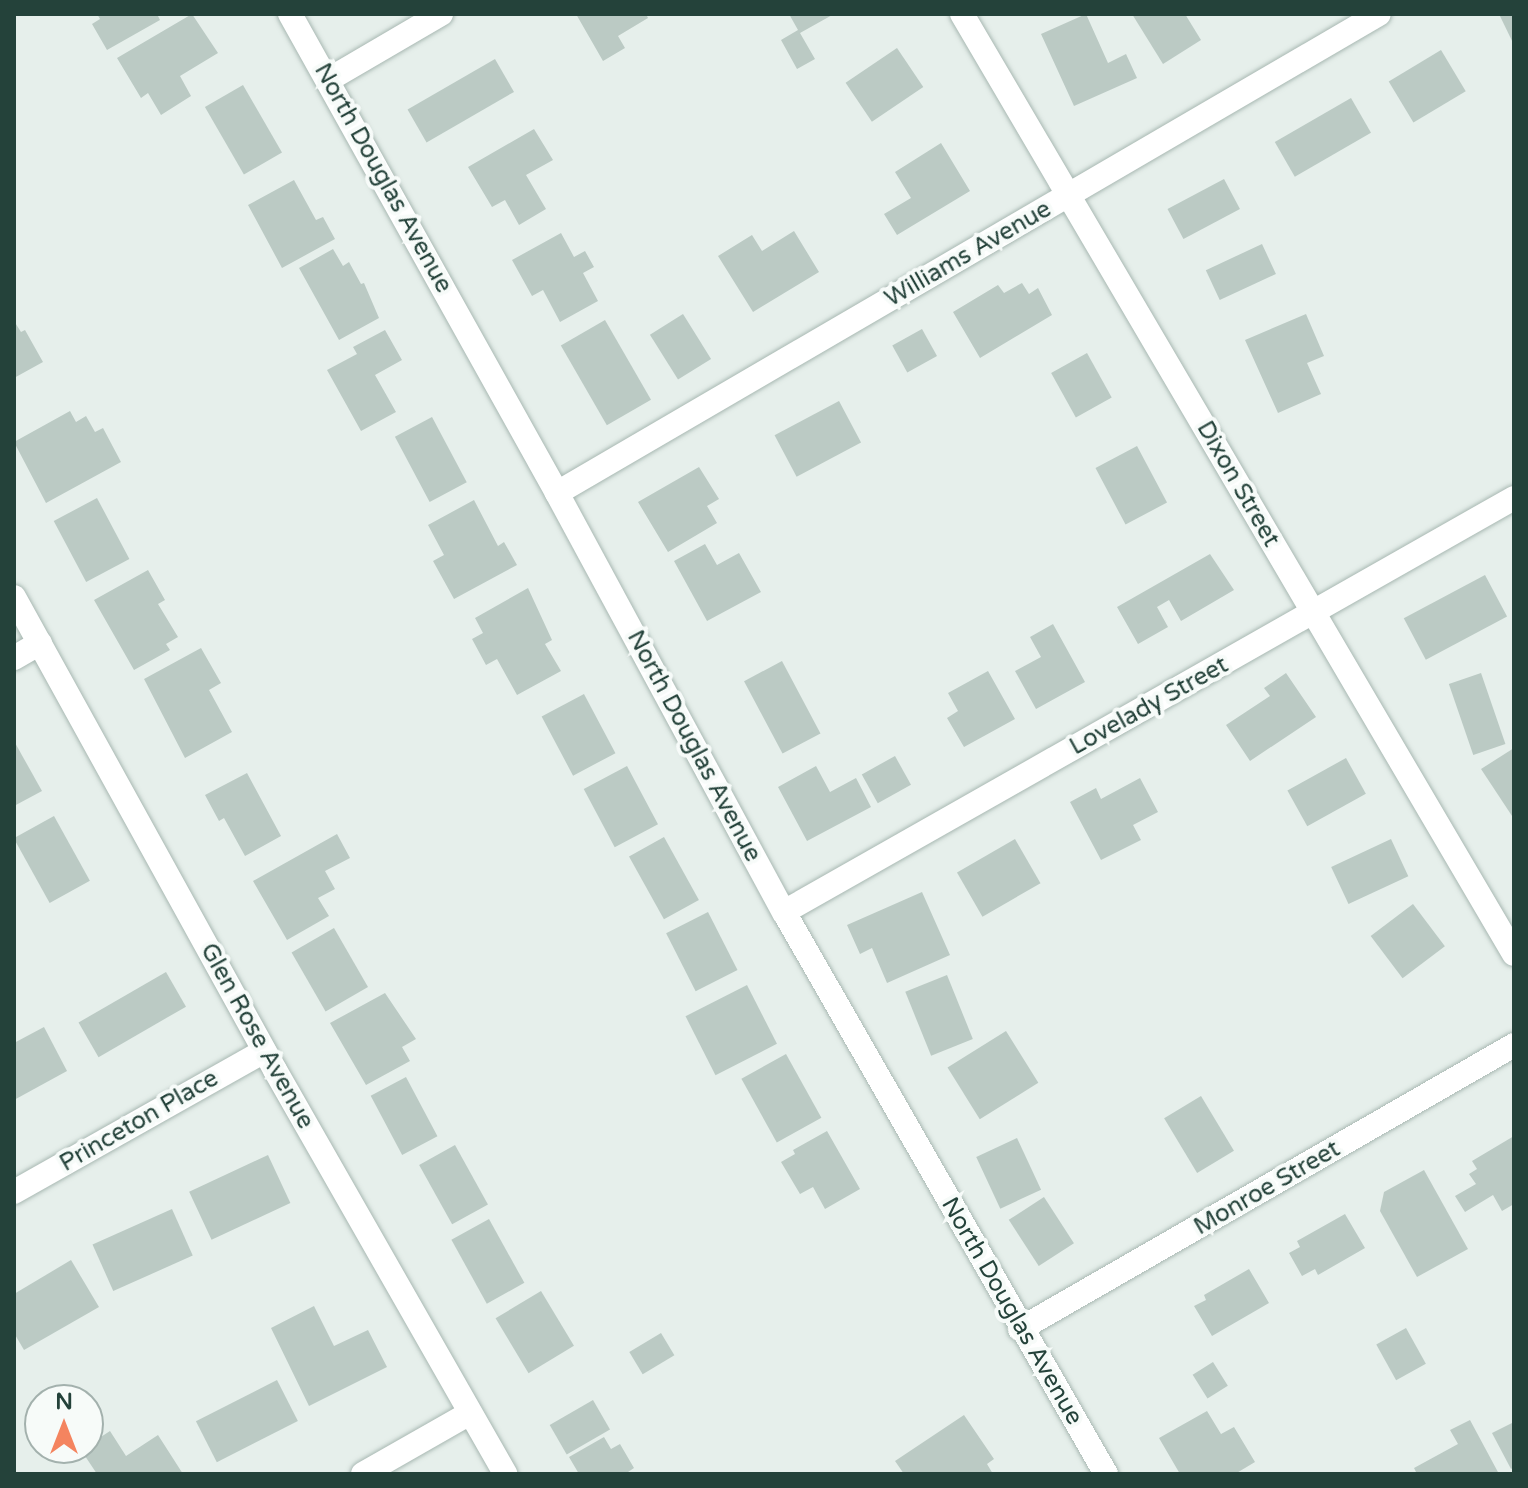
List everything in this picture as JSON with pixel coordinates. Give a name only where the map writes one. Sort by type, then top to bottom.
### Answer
[{"type":"street","name":"North Douglas Avenue","points":[[290,14],[557,493],[784,912],[1020,1329],[1106,1474]]},
{"type":"street","points":[[328,80],[441,14]]},
{"type":"street","name":"Dixon Street","points":[[962,14],[1514,954]]},
{"type":"street","name":"Williams Avenue","points":[[557,493],[1379,14]]},
{"type":"street","name":"Lovelady Street","points":[[784,912],[1514,498]]},
{"type":"street","name":"Glen Rose Avenue","points":[[14,597],[264,1051],[505,1474]]},
{"type":"street","points":[[14,658],[40,643]]},
{"type":"street","name":"Monroe Street","points":[[1020,1329],[1514,1045]]},
{"type":"street","name":"Princeton Place","points":[[14,1192],[264,1051]]},
{"type":"street","points":[[363,1474],[470,1413]]},
{"type":"building","points":[[97,14],[157,14],[160,20],[107,50],[92,24],[100,19]]},
{"type":"building","points":[[192,14],[218,53],[180,76],[191,96],[161,115],[148,93],[141,98],[117,58]]},
{"type":"building","points":[[576,14],[646,14],[648,18],[618,36],[625,48],[603,61]]},
{"type":"building","points":[[789,14],[834,14],[800,33],[815,59],[797,69],[781,40],[798,30]]},
{"type":"building","points":[[1086,14],[1108,63],[1126,54],[1137,78],[1074,106],[1041,34]]},
{"type":"building","points":[[1132,14],[1185,14],[1201,40],[1163,64]]},
{"type":"building","points":[[1499,14],[1514,14],[1514,45]]},
{"type":"building","points":[[897,48],[923,87],[872,122],[846,83]]},
{"type":"building","points":[[1441,50],[1466,91],[1413,123],[1389,81]]},
{"type":"building","points":[[495,59],[514,92],[427,142],[408,110]]},
{"type":"building","points":[[243,85],[282,153],[244,175],[205,107]]},
{"type":"building","points":[[1351,98],[1371,133],[1295,177],[1275,142]]},
{"type":"building","points":[[534,129],[553,160],[526,175],[546,209],[519,225],[505,200],[492,207],[468,167]]},
{"type":"building","points":[[941,143],[970,191],[897,235],[884,214],[911,198],[895,172]]},
{"type":"building","points":[[1224,179],[1240,209],[1183,239],[1167,209]]},
{"type":"building","points":[[294,180],[316,220],[323,217],[335,239],[282,268],[248,205]]},
{"type":"building","points":[[794,231],[819,272],[753,312],[718,256],[752,235],[762,251]]},
{"type":"building","points":[[561,233],[574,257],[585,251],[594,267],[583,273],[598,301],[560,322],[543,290],[532,296],[512,260]]},
{"type":"building","points":[[1262,244],[1276,274],[1220,300],[1206,270]]},
{"type":"building","points":[[333,249],[343,266],[349,262],[361,284],[364,283],[379,318],[339,340],[299,268]]},
{"type":"building","points":[[1022,283],[1029,294],[1038,288],[1052,315],[980,358],[953,312],[998,285],[1004,293]]},
{"type":"building","points":[[683,314],[711,359],[678,380],[650,335]]},
{"type":"building","points":[[1306,314],[1324,356],[1307,363],[1321,394],[1278,413],[1245,340]]},
{"type":"building","points":[[605,320],[651,400],[607,425],[561,346]]},
{"type":"building","points":[[14,321],[21,332],[25,330],[43,362],[14,378]]},
{"type":"building","points":[[922,329],[937,356],[907,373],[892,345]]},
{"type":"building","points":[[385,330],[402,360],[375,375],[396,412],[361,431],[327,370],[357,354],[353,347]]},
{"type":"building","points":[[1087,353],[1112,398],[1076,417],[1051,373]]},
{"type":"building","points":[[839,401],[861,442],[797,477],[775,435]]},
{"type":"building","points":[[70,411],[76,422],[86,416],[95,432],[103,428],[121,462],[46,503],[14,442]]},
{"type":"building","points":[[432,417],[467,482],[430,502],[395,437]]},
{"type":"building","points":[[1137,446],[1167,503],[1126,525],[1096,468]]},
{"type":"building","points":[[699,467],[719,499],[707,506],[717,523],[668,552],[638,502]]},
{"type":"building","points":[[97,498],[129,559],[86,582],[54,521]]},
{"type":"building","points":[[474,500],[498,546],[504,542],[517,565],[454,599],[433,561],[444,555],[428,525]]},
{"type":"building","points":[[705,544],[717,565],[739,553],[761,592],[707,621],[674,561]]},
{"type":"building","points":[[1210,554],[1234,590],[1181,621],[1169,600],[1157,607],[1168,627],[1138,644],[1117,607]]},
{"type":"building","points":[[148,570],[165,600],[158,604],[178,637],[166,644],[170,650],[134,670],[94,600]]},
{"type":"building","points":[[1485,575],[1507,616],[1426,660],[1404,618]]},
{"type":"building","points":[[528,588],[552,640],[545,644],[561,671],[517,695],[497,659],[486,665],[472,639],[483,633],[475,618]]},
{"type":"building","points":[[1053,624],[1085,682],[1036,709],[1015,671],[1041,657],[1030,637]]},
{"type":"building","points":[[201,648],[221,683],[209,690],[232,732],[185,758],[144,679]]},
{"type":"building","points":[[782,661],[820,733],[783,754],[744,681]]},
{"type":"building","points":[[988,671],[1015,719],[964,747],[947,718],[958,711],[948,693]]},
{"type":"building","points":[[1286,673],[1316,717],[1250,761],[1226,725],[1270,696],[1264,688]]},
{"type":"building","points":[[1481,673],[1505,744],[1473,755],[1449,684]]},
{"type":"building","points":[[584,694],[615,753],[573,776],[542,717]]},
{"type":"building","points":[[14,741],[42,791],[14,806]]},
{"type":"building","points":[[1514,748],[1514,819],[1481,769]]},
{"type":"building","points":[[895,756],[911,785],[878,803],[862,774]]},
{"type":"building","points":[[1346,758],[1366,794],[1307,826],[1287,790]]},
{"type":"building","points":[[627,766],[658,824],[615,847],[584,789]]},
{"type":"building","points":[[816,766],[830,792],[856,778],[871,807],[807,841],[778,787]]},
{"type":"building","points":[[247,773],[281,836],[245,856],[224,818],[219,821],[205,795]]},
{"type":"building","points":[[1140,778],[1158,812],[1133,825],[1141,840],[1101,860],[1070,802],[1096,788],[1101,799]]},
{"type":"building","points":[[54,816],[90,881],[50,903],[14,838]]},
{"type":"building","points":[[337,834],[350,858],[325,871],[335,889],[318,898],[329,916],[287,940],[253,881]]},
{"type":"building","points":[[664,837],[699,900],[664,919],[629,856]]},
{"type":"building","points":[[1015,839],[1040,883],[982,917],[957,873]]},
{"type":"building","points":[[1391,839],[1408,876],[1349,904],[1331,867]]},
{"type":"building","points":[[922,892],[950,955],[887,983],[872,948],[860,954],[847,925]]},
{"type":"building","points":[[1413,904],[1445,946],[1403,978],[1371,936]]},
{"type":"building","points":[[708,912],[738,970],[696,991],[666,933]]},
{"type":"building","points":[[334,928],[368,987],[326,1011],[292,952]]},
{"type":"building","points":[[166,972],[186,1007],[99,1057],[79,1022]]},
{"type":"building","points":[[947,975],[973,1039],[931,1056],[905,992]]},
{"type":"building","points":[[747,985],[777,1044],[715,1075],[686,1016]]},
{"type":"building","points":[[385,993],[416,1039],[402,1047],[410,1061],[366,1085],[330,1023]]},
{"type":"building","points":[[44,1027],[67,1071],[14,1100],[14,1043]]},
{"type":"building","points":[[1006,1031],[1038,1083],[980,1119],[947,1068]]},
{"type":"building","points":[[786,1054],[821,1118],[777,1143],[741,1079]]},
{"type":"building","points":[[406,1077],[437,1136],[402,1155],[371,1096]]},
{"type":"building","points":[[1201,1096],[1234,1151],[1197,1173],[1164,1118]]},
{"type":"building","points":[[827,1131],[860,1189],[825,1209],[813,1187],[800,1194],[781,1162],[795,1154],[793,1150]]},
{"type":"building","points":[[1514,1136],[1514,1204],[1502,1211],[1493,1195],[1465,1212],[1455,1196],[1476,1184],[1469,1174],[1477,1169],[1472,1161]]},
{"type":"building","points":[[1017,1138],[1041,1190],[1000,1209],[976,1157]]},
{"type":"building","points":[[455,1145],[488,1204],[452,1224],[419,1165]]},
{"type":"building","points":[[268,1155],[290,1203],[212,1240],[189,1192]]},
{"type":"building","points":[[1424,1170],[1468,1249],[1417,1277],[1380,1211],[1384,1192]]},
{"type":"building","points":[[1044,1197],[1074,1243],[1039,1266],[1009,1220]]},
{"type":"building","points":[[172,1209],[193,1256],[113,1291],[93,1244]]},
{"type":"building","points":[[1345,1214],[1365,1248],[1318,1275],[1315,1269],[1302,1276],[1289,1253],[1300,1247],[1297,1241]]},
{"type":"building","points":[[489,1219],[524,1283],[487,1304],[451,1240]]},
{"type":"building","points":[[71,1260],[99,1307],[24,1350],[14,1333],[14,1294]]},
{"type":"building","points":[[1249,1269],[1269,1303],[1212,1336],[1194,1306],[1206,1300],[1204,1295]]},
{"type":"building","points":[[541,1291],[574,1346],[529,1373],[496,1318]]},
{"type":"building","points":[[314,1306],[334,1346],[368,1330],[387,1367],[309,1406],[271,1328]]},
{"type":"building","points":[[1406,1328],[1426,1364],[1396,1380],[1376,1344]]},
{"type":"building","points":[[661,1333],[674,1355],[643,1374],[629,1352]]},
{"type":"building","points":[[1213,1362],[1228,1386],[1207,1398],[1193,1375]]},
{"type":"building","points":[[277,1380],[298,1421],[217,1462],[196,1421]]},
{"type":"building","points":[[593,1400],[610,1429],[567,1454],[550,1425]]},
{"type":"building","points":[[1207,1411],[1221,1434],[1234,1427],[1255,1462],[1235,1474],[1180,1474],[1159,1438]]},
{"type":"building","points":[[964,1415],[994,1459],[987,1464],[993,1474],[904,1474],[895,1461]]},
{"type":"building","points":[[1470,1420],[1499,1474],[1417,1474],[1414,1468],[1458,1444],[1450,1430]]},
{"type":"building","points":[[1514,1422],[1514,1467],[1511,1469],[1492,1433]]},
{"type":"building","points":[[110,1431],[126,1456],[158,1435],[183,1474],[97,1474],[90,1464],[104,1464],[104,1435]]},
{"type":"building","points":[[604,1437],[611,1449],[620,1444],[634,1468],[625,1474],[579,1474],[569,1457]]}]
